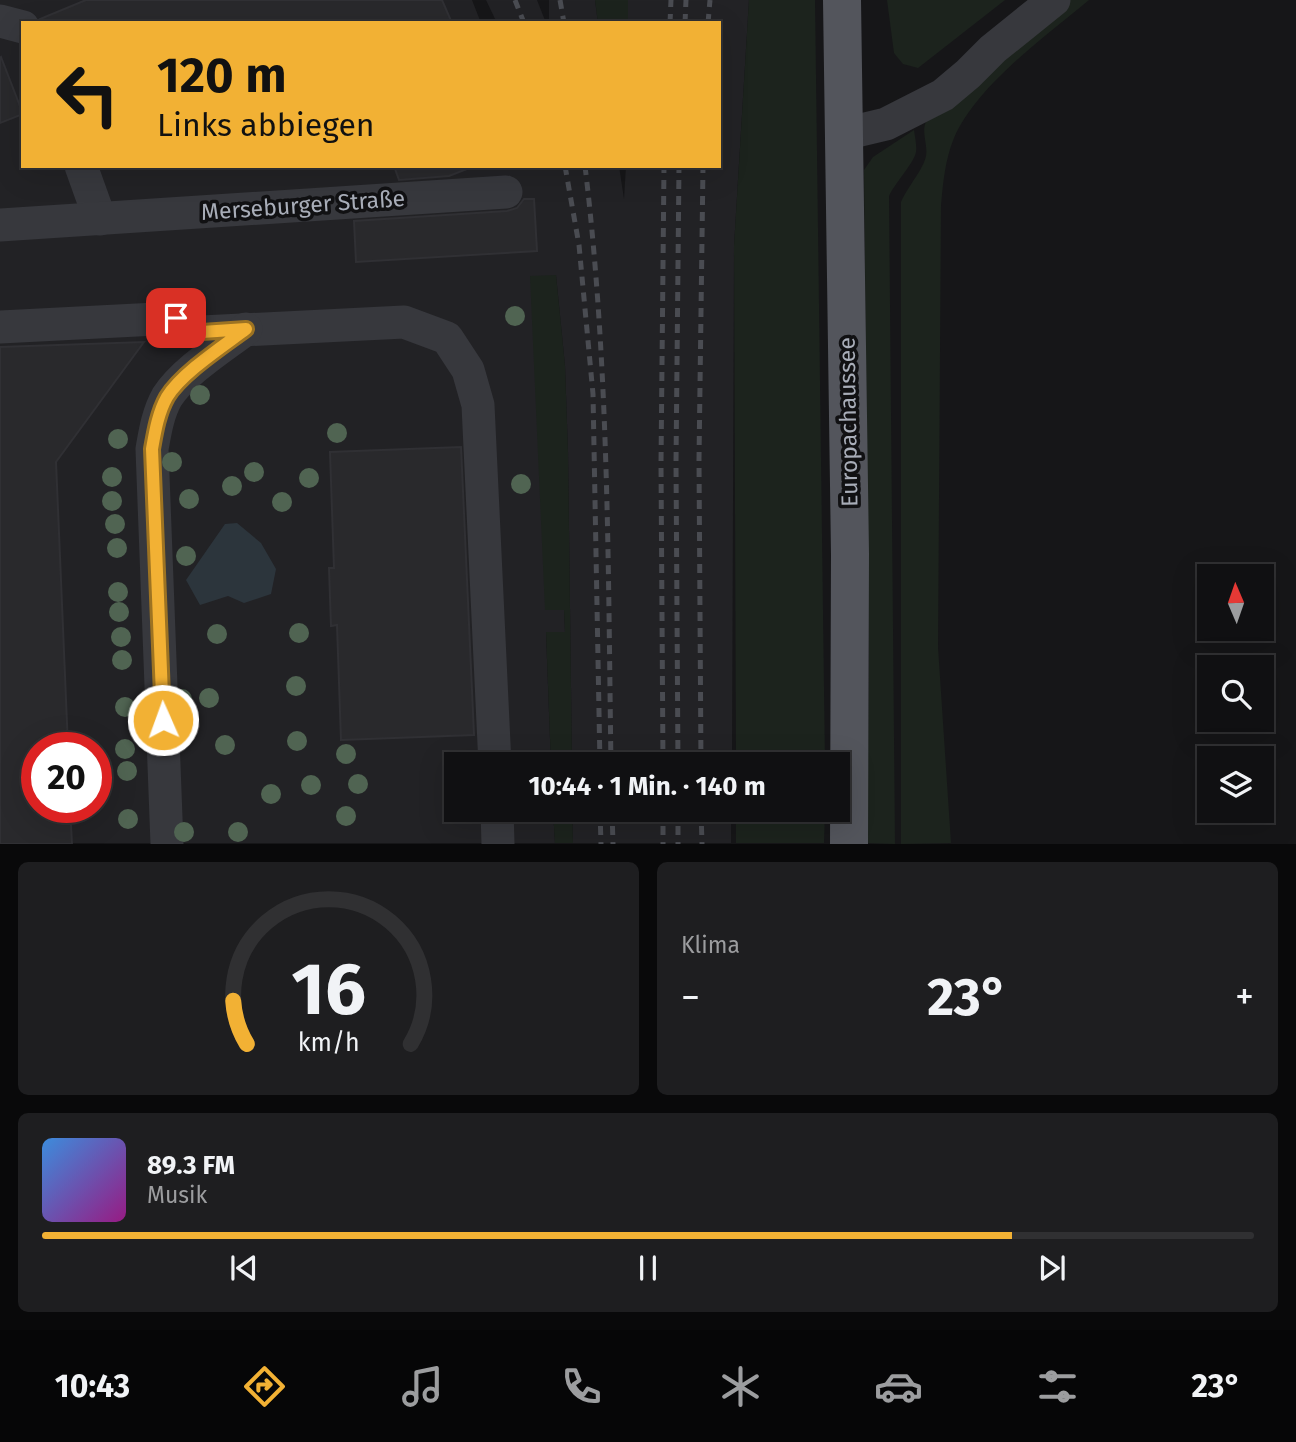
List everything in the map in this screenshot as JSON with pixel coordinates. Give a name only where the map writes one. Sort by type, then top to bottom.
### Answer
[{"type":"main road","name":"Europachaussee","points":[[842,0],[850,554],[849,844]]},
{"type":"lane","points":[[844,134],[886,124],[943,95],[993,49],[1054,0]]},
{"type":"lane","points":[[0,21],[21,26]]},
{"type":"lane","points":[[82,168],[100,219]]},
{"type":"lane","name":"Merseburger Straße","points":[[0,225],[506,192]]},
{"type":"lane","points":[[0,327],[176,318],[202,332],[404,322],[447,338],[468,370],[478,405],[494,752]]},
{"type":"lane","points":[[167,844],[152,449],[156,424],[167,397],[203,361],[246,329]]},
{"type":"lane","points":[[497,822],[498,844]]},
{"type":"shaded area","points":[[0,0],[472,0],[480,21],[21,21],[21,168],[619,168],[624,199],[626,168],[721,168],[721,21],[628,21],[628,0],[749,0],[734,246],[732,752],[572,752],[568,452],[565,366],[556,275],[545,610],[564,610],[565,632],[546,633],[551,752],[444,752],[444,822],[554,822],[555,843],[0,843]]},
{"type":"shaded area","points":[[486,0],[537,0],[545,21],[496,21]]},
{"type":"shaded area","points":[[549,0],[595,0],[598,21],[549,21]]},
{"type":"shaded area","points":[[595,0],[628,0],[628,21],[598,21]]},
{"type":"shaded area","points":[[749,0],[815,0],[825,752],[736,752],[734,246]]},
{"type":"shaded area","points":[[887,0],[1005,0],[918,68],[903,64],[894,53]]},
{"type":"shaded area","points":[[1064,0],[1089,0],[1014,63],[979,99],[954,138],[946,163],[941,206],[938,647],[951,843],[901,844],[901,202],[925,161],[926,122]]},
{"type":"shaded area","points":[[914,130],[915,157],[889,196],[895,844],[867,843],[869,661],[864,170],[873,157]]},
{"type":"shaded area","points":[[556,275],[565,366],[572,752],[551,752],[546,632],[565,632],[564,610],[545,610],[530,276]]},
{"type":"shaded area","points":[[237,523],[261,543],[276,569],[271,594],[244,603],[228,596],[200,605],[186,580],[225,524]]},
{"type":"shaded area","points":[[554,822],[572,822],[573,843],[555,843]]},
{"type":"shaded area","points":[[572,822],[731,822],[731,843],[573,843]]},
{"type":"shaded area","points":[[736,822],[825,822],[824,843],[736,843]]},
{"type":"building","points":[[86,0],[442,0],[451,21],[41,21],[40,19]]},
{"type":"building","points":[[0,58],[21,115],[0,123]]},
{"type":"building","points":[[395,168],[469,168],[449,176],[399,180]]},
{"type":"building","points":[[524,199],[534,199],[537,251],[356,262],[354,221],[507,211],[517,208]]},
{"type":"building","points":[[144,342],[56,462],[67,732],[21,732],[21,823],[71,823],[72,844],[0,844],[0,347]]},
{"type":"building","points":[[461,447],[474,735],[341,740],[337,625],[331,626],[329,568],[334,568],[330,452]]},
{"type":"railway","points":[[515,0],[523,21]]},
{"type":"railway","points":[[560,0],[564,21]]},
{"type":"railway","points":[[670,21],[671,0]]},
{"type":"railway","points":[[685,21],[686,0]]},
{"type":"railway","points":[[708,21],[710,0]]},
{"type":"railway","points":[[565,168],[579,245],[593,394],[600,752]]},
{"type":"railway","points":[[585,168],[603,390],[611,752]]},
{"type":"railway","points":[[663,752],[661,464],[664,168]]},
{"type":"railway","points":[[678,752],[676,463],[679,168]]},
{"type":"railway","points":[[701,752],[699,459],[703,168]]},
{"type":"railway","points":[[600,822],[601,844]]},
{"type":"railway","points":[[612,822],[613,844]]},
{"type":"railway","points":[[663,822],[663,844]]},
{"type":"railway","points":[[678,822],[678,844]]},
{"type":"railway","points":[[701,822],[702,844]]},
{"type":"route","points":[[163,720],[152,449],[156,424],[167,397],[203,361],[246,329],[202,332],[176,318]]}]
